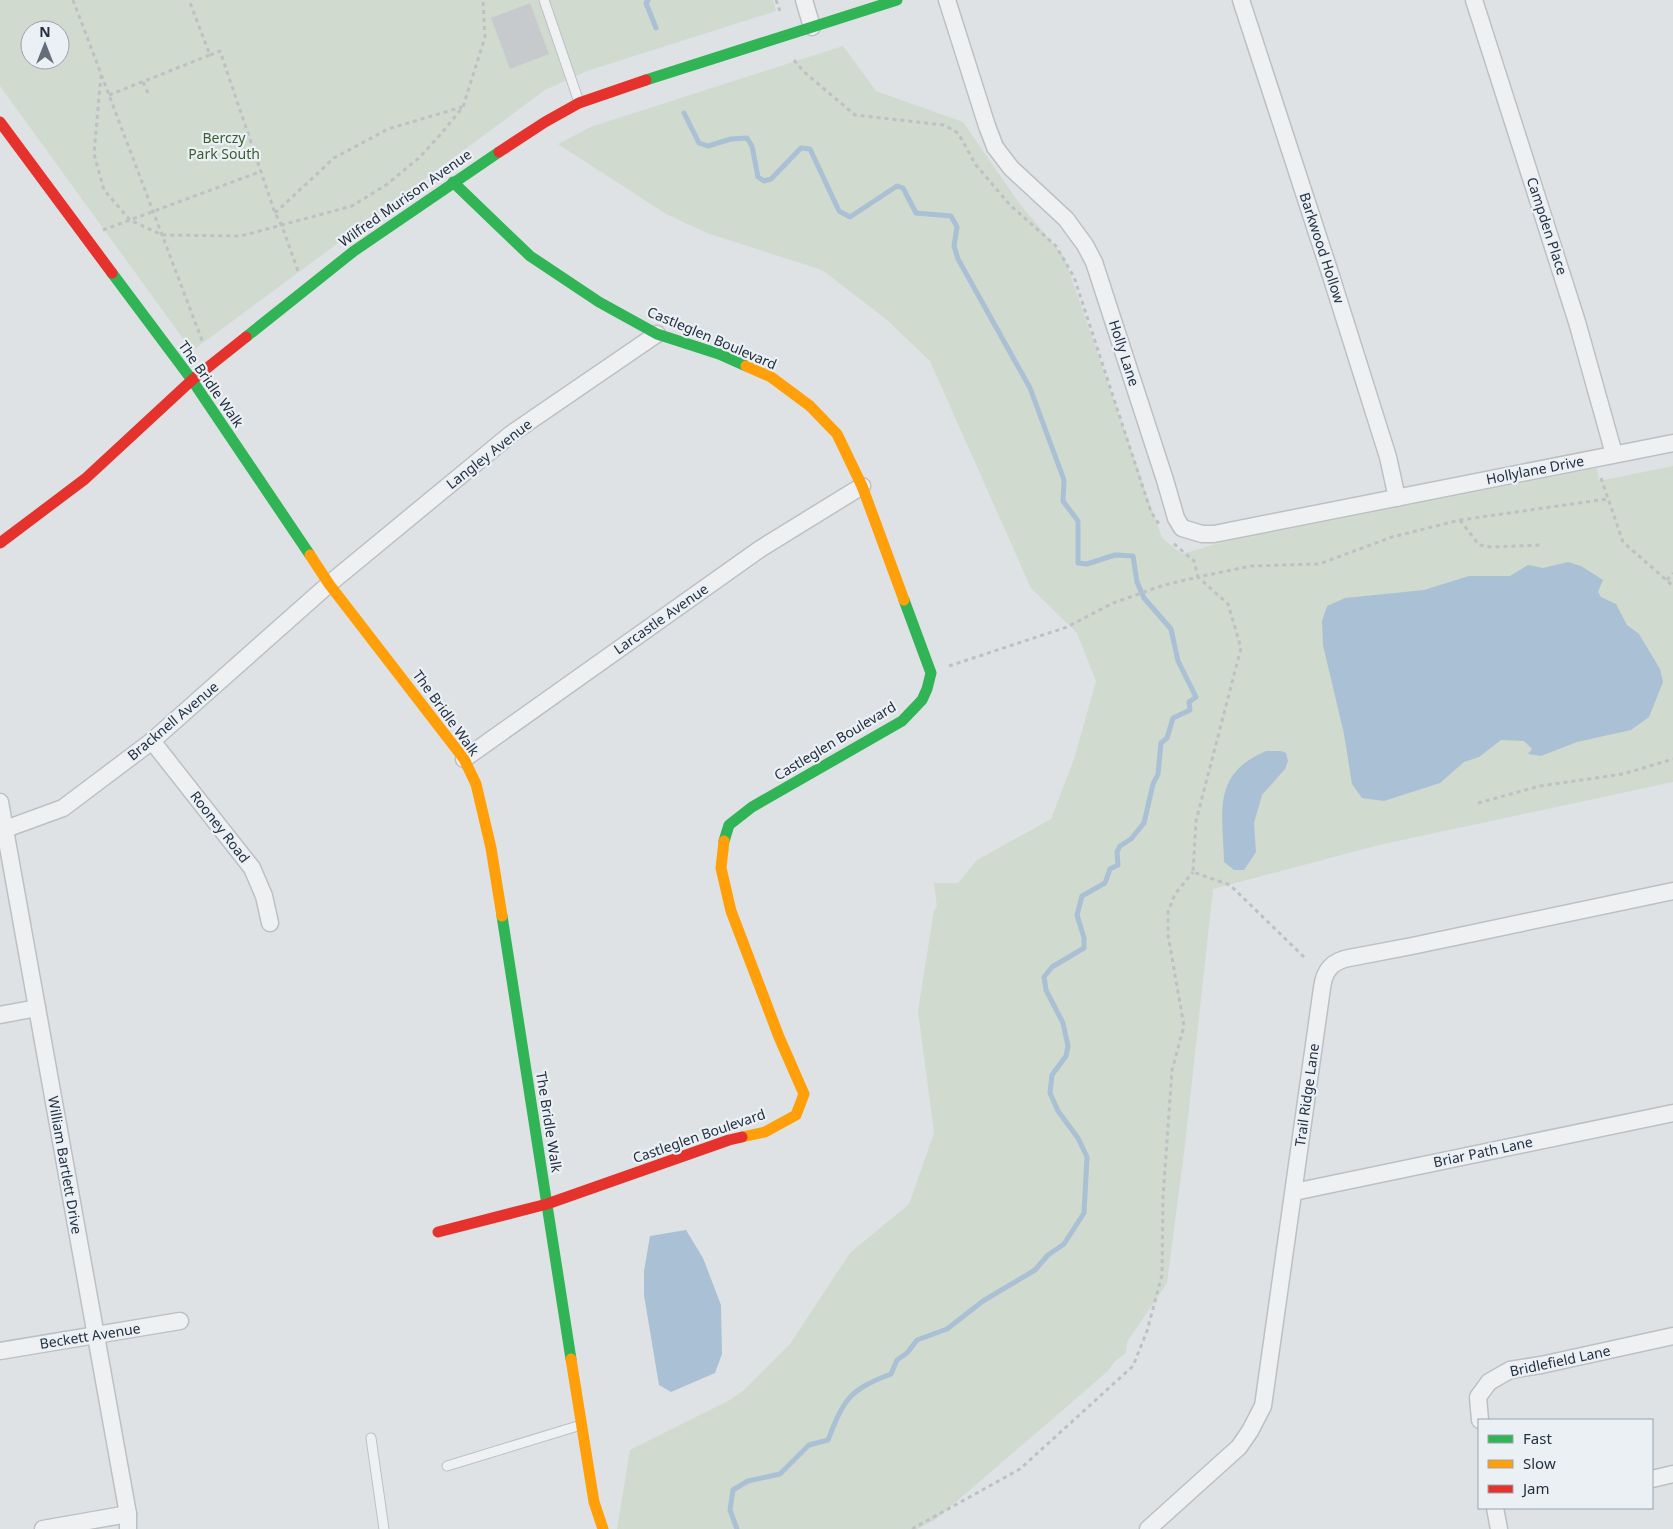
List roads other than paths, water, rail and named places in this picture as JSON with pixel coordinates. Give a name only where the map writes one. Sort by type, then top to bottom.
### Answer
[{"type":"street","points":[[804,0],[812,27]]},
{"type":"street","name":"Wilfred Murison Avenue","points":[[0,543],[85,479],[192,380],[305,289],[354,251],[524,135],[580,103],[667,73],[897,0]]},
{"type":"street","name":"Holly Lane","points":[[946,0],[987,126],[996,147],[1011,168],[1066,219],[1085,244],[1094,262],[1176,518],[1182,528],[1202,534],[1214,534],[1396,498]]},
{"type":"street","name":"Barkwood Hollow","points":[[1241,0],[1388,457],[1396,498]]},
{"type":"street","name":"Campden Place","points":[[1474,0],[1577,322],[1614,454]]},
{"type":"street","name":"The Bridle Walk","points":[[0,122],[192,380],[329,584],[464,759],[476,784],[491,848],[594,1502],[603,1529]]},
{"type":"street","name":"Castleglen Boulevard","points":[[438,1232],[547,1204],[729,1140],[765,1132],[796,1114],[804,1094],[779,1037],[731,911],[721,868],[725,838],[729,825],[752,807],[902,721],[920,704],[929,690],[931,672],[862,486],[837,434],[810,406],[771,377],[719,354],[657,334],[598,302],[530,256],[453,182]]},
{"type":"street","name":"Langley Avenue","points":[[329,584],[511,434],[657,334]]},
{"type":"street","name":"Hollylane Drive","points":[[1396,498],[1673,443]]},
{"type":"street","name":"Larcastle Avenue","points":[[464,759],[760,549],[862,486]]},
{"type":"street","name":"Bracknell Avenue","points":[[2,830],[63,808],[152,741],[329,584]]},
{"type":"street","name":"Rooney Road","points":[[152,741],[252,868],[264,896],[270,923]]},
{"type":"street","name":"William Bartlett Drive","points":[[0,802],[2,830],[37,1008],[128,1521]]},
{"type":"street","name":"Trail Ridge Lane","points":[[1148,1529],[1239,1447],[1263,1406],[1322,982],[1329,967],[1342,959],[1673,891]]},
{"type":"street","points":[[0,1015],[37,1008]]},
{"type":"street","name":"Briar Path Lane","points":[[1294,1192],[1673,1113]]},
{"type":"street","name":"Beckett Avenue","points":[[0,1351],[180,1321]]},
{"type":"street","name":"Bridlefield Lane","points":[[1480,1419],[1478,1397],[1489,1382],[1510,1370],[1673,1336]]},
{"type":"street","points":[[1653,1480],[1673,1474]]},
{"type":"street","points":[[1495,1509],[1499,1529]]},
{"type":"street","points":[[43,1529],[128,1521]]},
{"type":"lane","points":[[544,0],[580,103]]},
{"type":"lane","points":[[447,1466],[581,1425]]},
{"type":"lane","points":[[371,1438],[384,1529]]},
{"type":"water","points":[[1568,562],[1581,566],[1603,580],[1598,592],[1601,597],[1616,604],[1627,625],[1639,634],[1660,669],[1663,682],[1649,717],[1631,730],[1577,742],[1541,756],[1528,754],[1532,749],[1524,741],[1501,740],[1479,757],[1464,762],[1440,783],[1384,801],[1362,798],[1352,784],[1344,734],[1323,645],[1322,621],[1327,606],[1345,598],[1424,590],[1469,576],[1510,576],[1528,565],[1543,568]]},
{"type":"water","points":[[1266,751],[1286,753],[1288,761],[1285,769],[1262,795],[1254,823],[1256,852],[1244,870],[1234,870],[1224,862],[1222,811],[1224,797],[1228,783],[1236,771],[1248,760]]},
{"type":"water","points":[[686,1230],[703,1258],[721,1305],[722,1354],[715,1373],[671,1392],[659,1385],[644,1295],[644,1271],[650,1236]]},
{"type":"waterway","points":[[648,0],[646,3],[656,28]]},
{"type":"waterway","points":[[684,113],[699,143],[708,146],[731,139],[747,138],[752,146],[758,177],[764,181],[771,179],[801,148],[810,149],[839,211],[850,217],[897,186],[903,188],[916,213],[951,216],[957,227],[954,246],[958,259],[1030,388],[1064,480],[1063,501],[1078,521],[1078,563],[1087,564],[1115,555],[1133,556],[1137,582],[1144,598],[1171,629],[1178,661],[1196,697],[1189,702],[1190,710],[1173,718],[1167,738],[1161,743],[1158,774],[1153,784],[1144,823],[1131,839],[1120,846],[1117,852],[1118,865],[1110,869],[1105,883],[1082,896],[1077,915],[1084,938],[1084,948],[1052,967],[1044,977],[1046,990],[1063,1023],[1068,1046],[1066,1056],[1052,1075],[1050,1093],[1058,1111],[1078,1138],[1087,1157],[1084,1213],[1064,1244],[1048,1255],[1035,1270],[983,1301],[947,1329],[917,1340],[907,1353],[897,1360],[891,1374],[857,1391],[844,1405],[828,1440],[809,1445],[780,1474],[748,1481],[733,1490],[730,1510],[737,1529]]},
{"type":"park label","name":"Berczy Park South","points":[[224,146]]}]
